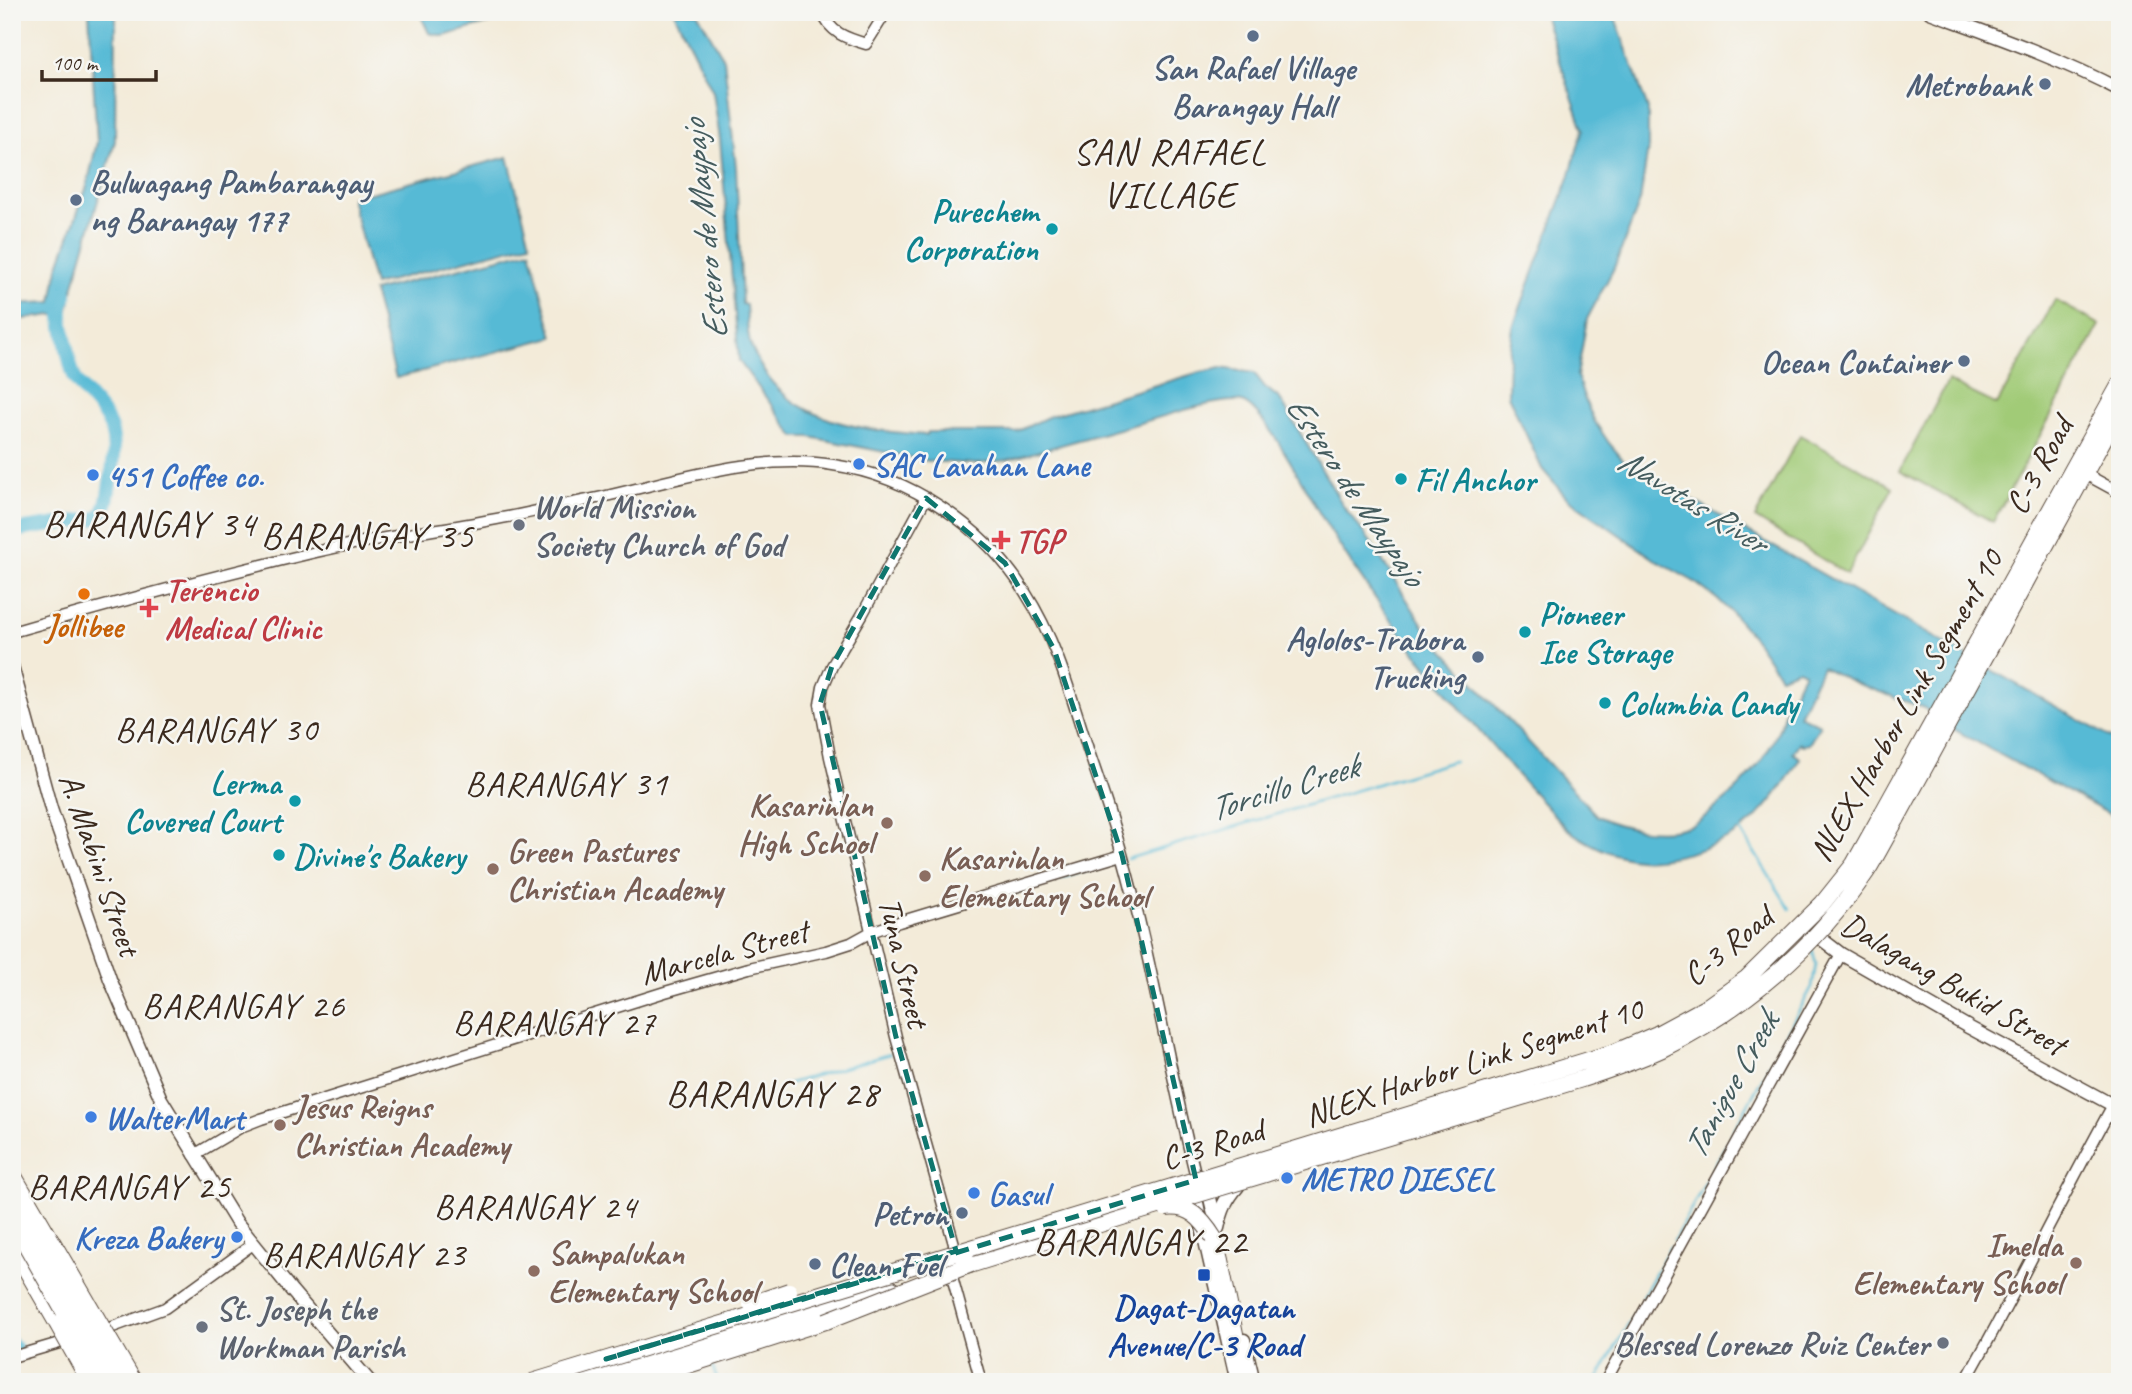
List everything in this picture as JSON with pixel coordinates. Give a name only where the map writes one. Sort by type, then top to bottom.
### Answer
[{"type":"highway","name":"NLEX Harbor Link Segment 10","points":[[532,1382],[1577,1065],[1657,1034],[1705,1007],[1747,978],[1773,954],[1822,904],[1854,863],[2120,384]]},
{"type":"highway","name":"NLEX Harbor Link Segment 10","points":[[585,1382],[1625,1065],[1663,1048],[1714,1019],[1785,966],[1833,915],[1867,871],[2120,409]]},
{"type":"highway","points":[[12,1173],[134,1382]]},
{"type":"highway","points":[[12,1188],[96,1333]]},
{"type":"highway","points":[[12,1195],[121,1382]]},
{"type":"highway","points":[[1135,1213],[1174,1206],[1195,1214],[1206,1225],[1214,1238],[1220,1261],[1245,1382]]},
{"type":"highway","points":[[12,1220],[102,1382]]},
{"type":"highway","points":[[12,1229],[75,1339]]},
{"type":"highway","points":[[12,1245],[90,1382]]},
{"type":"highway","points":[[635,1382],[815,1325],[971,1265]]},
{"type":"highway","points":[[606,1359],[789,1291]]},
{"type":"main road","points":[[1930,12],[2012,41],[2120,90]]},
{"type":"main road","name":"C-3 Road","points":[[526,1382],[1616,1048],[1678,1019],[1704,1003],[1742,976],[1829,892],[1854,854],[2120,377]]},
{"type":"main road","name":"C-3 Road","points":[[595,1382],[1202,1196],[1490,1112],[1626,1069],[1693,1037],[1789,970],[1851,901],[1879,861],[2120,416]]},
{"type":"main road","name":"A. Mabini Street","points":[[12,666],[51,809],[106,969],[157,1091],[237,1223],[370,1382]]},
{"type":"main road","name":"Dalagang Bukid Street","points":[[1801,920],[1841,954],[1970,1028],[2117,1107]]},
{"type":"main road","points":[[1742,976],[1759,993]]},
{"type":"main road","points":[[1196,1177],[1254,1382]]},
{"type":"main road","points":[[1237,1186],[1226,1199],[1210,1230],[1237,1382]]},
{"type":"main road","points":[[1169,1206],[1210,1230]]},
{"type":"main road","points":[[96,1333],[121,1382]]},
{"type":"main road","points":[[75,1339],[102,1382]]},
{"type":"street","points":[[822,12],[834,31],[866,44],[886,12]]},
{"type":"street","points":[[12,632],[317,551],[495,520],[730,468],[793,462],[828,464],[893,480],[959,520],[1000,558],[1018,580],[1038,615],[1066,679],[1122,855],[1196,1177]]},
{"type":"street","points":[[2087,475],[2120,493]]},
{"type":"street","name":"Tuna Street","points":[[926,498],[832,666],[823,687],[820,704],[830,757],[901,1057],[956,1251]]},
{"type":"street","name":"Marcela Street","points":[[194,1154],[243,1126],[261,1119],[665,992],[749,968],[826,951],[899,922],[1122,855]]},
{"type":"street","points":[[1605,1382],[1841,954]]},
{"type":"street","points":[[1965,1382],[2062,1199],[2117,1107]]},
{"type":"street","points":[[12,1357],[96,1333],[161,1310],[253,1244]]},
{"type":"street","points":[[951,1273],[981,1382]]},
{"type":"highlighted area","points":[[926,498],[1005,563],[1054,649],[1122,855],[1196,1180],[606,1359],[956,1251],[896,1037],[820,704],[832,666]]},
{"type":"green space","points":[[2055,300],[2100,325],[1993,522],[1900,471],[1948,381],[1997,405]]},
{"type":"green space","points":[[1800,435],[1893,487],[1847,574],[1755,518]]},
{"type":"water","points":[[89,12],[116,12],[115,141],[67,313],[12,318],[12,304],[52,302],[58,268],[87,186],[97,142]]},
{"type":"water","points":[[419,12],[527,12],[444,36],[429,33]]},
{"type":"water","points":[[674,12],[697,12],[724,59],[736,167],[742,304],[746,305],[750,343],[759,363],[773,383],[790,399],[832,420],[879,430],[926,435],[928,432],[1016,432],[1050,416],[1197,373],[1221,368],[1254,373],[1265,387],[1280,399],[1344,507],[1370,541],[1428,633],[1597,816],[1630,827],[1665,830],[1687,827],[1698,822],[1752,773],[1772,744],[1779,728],[1787,694],[1792,696],[1804,672],[1798,669],[1780,676],[1756,641],[1717,599],[1567,498],[1542,469],[1508,395],[1513,327],[1569,178],[1583,129],[1543,12],[1613,12],[1648,109],[1648,148],[1640,201],[1614,268],[1587,319],[1577,376],[1595,422],[1625,462],[2120,743],[2120,820],[1953,729],[1924,708],[1858,684],[1822,667],[1799,715],[1820,725],[1809,744],[1799,743],[1793,753],[1800,758],[1781,788],[1757,817],[1727,838],[1686,854],[1643,859],[1613,854],[1567,829],[1433,675],[1343,551],[1272,433],[1261,418],[1242,402],[1222,402],[1192,408],[1007,460],[976,464],[929,461],[810,437],[795,437],[739,361],[720,139],[713,92]]},
{"type":"water","points":[[508,157],[530,243],[374,285],[351,198]]},
{"type":"water","points":[[530,250],[553,337],[396,378],[373,291]]},
{"type":"waterway","points":[[12,531],[98,518],[107,502],[113,463],[113,436],[108,422],[76,380],[62,321],[62,306],[66,295]]},
{"type":"waterway","name":"Torcillo Creek","points":[[1127,859],[1454,761]]},
{"type":"waterway","name":"Tanigue Creek","points":[[1739,828],[1790,909]]},
{"type":"waterway","name":"Torcillo Creek","points":[[1083,872],[1120,861]]},
{"type":"waterway","name":"Torcillo Creek","points":[[1000,897],[1079,873]]},
{"type":"waterway","name":"Torcillo Creek","points":[[907,925],[924,920]]},
{"type":"waterway","name":"Tanigue Creek","points":[[1674,1240],[1812,987],[1816,964],[1812,949]]},
{"type":"waterway","points":[[783,1085],[890,1054]]},
{"type":"waterway","name":"Tanigue Creek","points":[[1642,1298],[1670,1247]]},
{"type":"waterway","name":"Tanigue Creek","points":[[1596,1382],[1635,1312]]},
{"type":"waterway","points":[[12,1344],[15,1347]]},
{"type":"waterway","points":[[712,1365],[718,1382]]},
{"type":"place","name":"San Rafael Village Barangay Hall","points":[[1253,36]]},
{"type":"place","name":"Metrobank","points":[[2045,84]]},
{"type":"place","name":"Bulwagang Pambarangay ng Barangay 177","points":[[76,200]]},
{"type":"place","name":"Purechem Corporation","points":[[1052,229]]},
{"type":"place","name":"Ocean Container","points":[[1964,361]]},
{"type":"place","name":"SAC Lavahan Lane","points":[[859,464]]},
{"type":"place","name":"451 Coffee co.","points":[[93,475]]},
{"type":"place","name":"Fil Anchor","points":[[1401,479]]},
{"type":"place","name":"World Mission Society Church of God","points":[[519,525]]},
{"type":"place","name":"TGP","points":[[1001,540]]},
{"type":"place","name":"Jollibee","points":[[84,594]]},
{"type":"place","name":"Terencio Medical Clinic","points":[[149,608]]},
{"type":"place","name":"Pioneer Ice Storage","points":[[1525,632]]},
{"type":"place","name":"Aglolos-Trabora Trucking","points":[[1478,657]]},
{"type":"place","name":"Columbia Candy","points":[[1605,703]]},
{"type":"place","name":"Lerma Covered Court","points":[[295,801]]},
{"type":"place","name":"Kasarinlan High School","points":[[887,823]]},
{"type":"place","name":"Divine's Bakery","points":[[279,855]]},
{"type":"place","name":"Green Pastures Christian Academy","points":[[493,869]]},
{"type":"place","name":"Kasarinlan Elementary School","points":[[925,876]]},
{"type":"place","name":"WalterMart","points":[[91,1117]]},
{"type":"place","name":"Jesus Reigns Christian Academy","points":[[280,1125]]},
{"type":"place","name":"METRO DIESEL","points":[[1287,1178]]},
{"type":"place","name":"Gasul","points":[[974,1193]]},
{"type":"place","name":"Petron","points":[[962,1213]]},
{"type":"place","name":"Kreza Bakery","points":[[237,1237]]},
{"type":"place","name":"Imelda Elementary School","points":[[2076,1263]]},
{"type":"place","name":"Clean Fuel","points":[[815,1264]]},
{"type":"place","name":"Sampalukan Elementary School","points":[[534,1271]]},
{"type":"place","name":"Dagat-Dagatan Avenue/C-3 Road","points":[[1204,1275]]},
{"type":"place","name":"St. Joseph the Workman Parish","points":[[202,1327]]},
{"type":"place","name":"Blessed Lorenzo Ruiz Center","points":[[1943,1343]]},
{"type":"district","name":"SAN RAFAEL VILLAGE","points":[[1170,172]]},
{"type":"district","name":"BARANGAY 34","points":[[150,523]]},
{"type":"district","name":"BARANGAY 35","points":[[368,535]]},
{"type":"district","name":"BARANGAY 30","points":[[217,729]]},
{"type":"district","name":"BARANGAY 31","points":[[567,783]]},
{"type":"district","name":"BARANGAY 26","points":[[244,1005]]},
{"type":"district","name":"BARANGAY 27","points":[[555,1022]]},
{"type":"district","name":"BARANGAY 28","points":[[773,1093]]},
{"type":"district","name":"BARANGAY 25","points":[[130,1186]]},
{"type":"district","name":"BARANGAY 24","points":[[536,1206]]},
{"type":"district","name":"BARANGAY 22","points":[[1141,1241]]},
{"type":"district","name":"BARANGAY 23","points":[[365,1254]]},
{"type":"water label","name":"Estero de Maypajo","points":[[704,230]]},
{"type":"water label","name":"Estero de Maypajo","points":[[1356,490]]},
{"type":"water label","name":"Navotas River","points":[[1693,500]]}]
